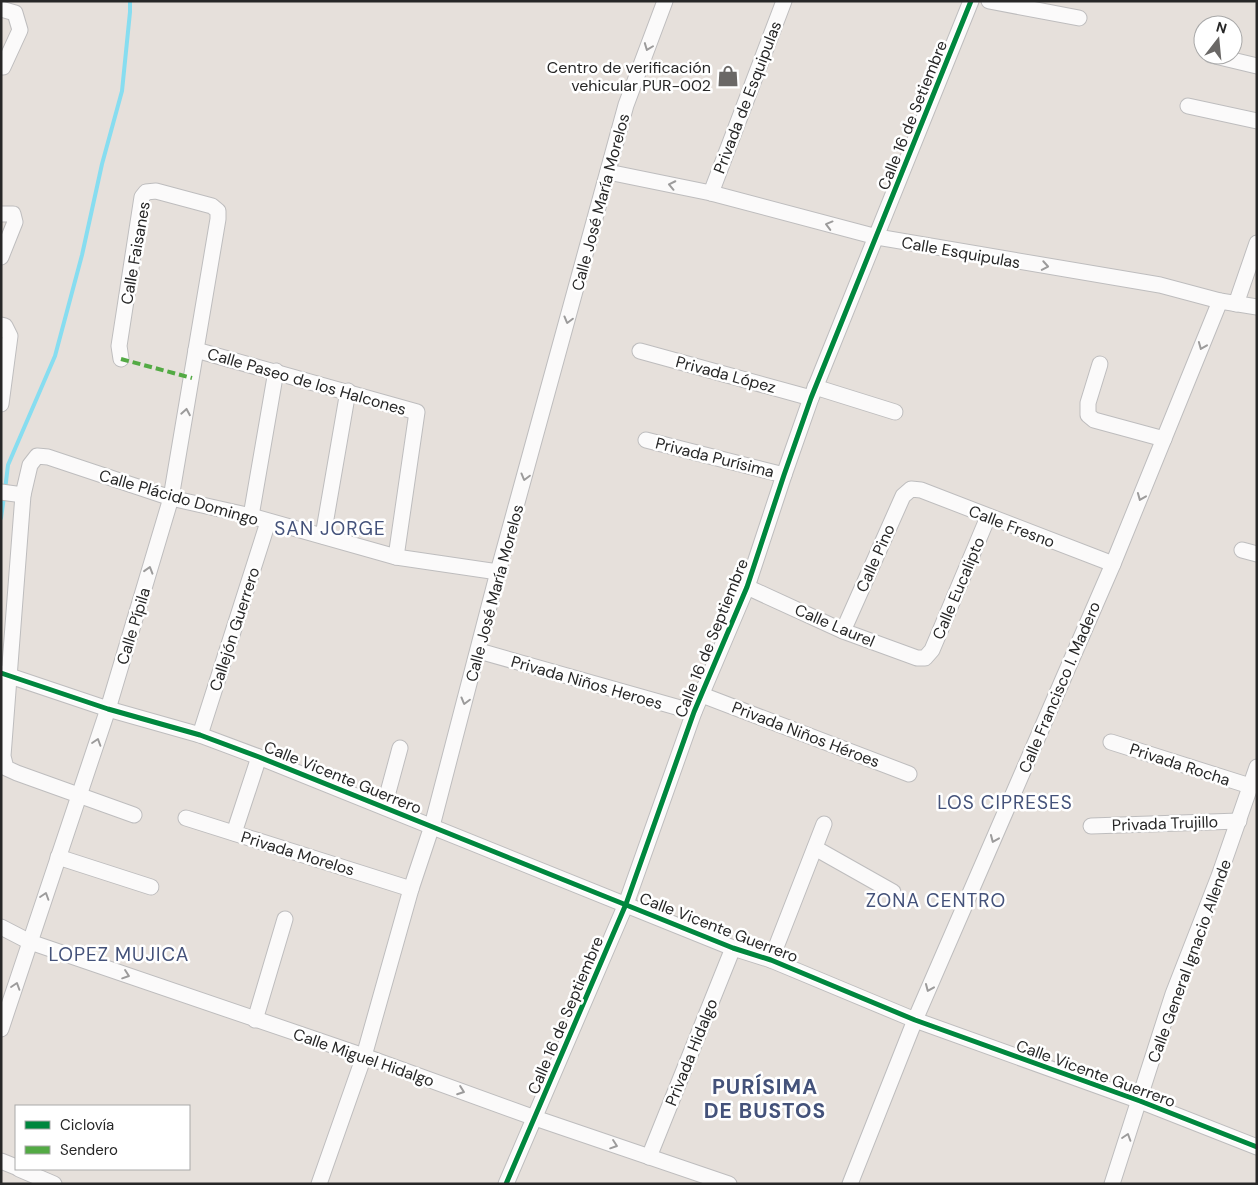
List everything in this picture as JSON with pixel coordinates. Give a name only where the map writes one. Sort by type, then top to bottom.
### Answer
[{"type":"street","name":"Calle José María Morelos","points":[[320,1184],[364,1056],[411,889],[432,826],[498,572],[626,105],[665,1]]},
{"type":"street","name":"Privada de Esquipulas","points":[[711,193],[784,1]]},
{"type":"street","name":"Calle 16 de Setiembre","points":[[876,238],[971,1]]},
{"type":"street","points":[[991,2],[1079,18]]},
{"type":"street","points":[[1,9],[15,13],[20,30],[3,67],[1,67]]},
{"type":"street","points":[[1243,63],[1257,66]]},
{"type":"street","points":[[1188,106],[1257,121]]},
{"type":"street","name":"Calle Esquipulas","points":[[608,172],[711,193],[876,238],[1160,285],[1220,301],[1257,307]]},
{"type":"street","name":"Calle Faisanes","points":[[122,358],[119,346],[142,197],[146,192],[156,191],[212,206],[218,211]]},
{"type":"street","name":"Calle Pípila","points":[[1,1029],[108,709],[171,498],[218,211]]},
{"type":"street","points":[[1,257],[14,222],[7,214]]},
{"type":"street","name":"Calle 16 de Septiembre","points":[[506,1184],[626,904],[694,712],[747,587],[813,393],[876,238]]},
{"type":"street","points":[[1236,304],[1257,243]]},
{"type":"street","name":"Calle Francisco I. Madero","points":[[850,1184],[915,1020],[1113,564],[1220,301]]},
{"type":"street","points":[[1,325],[5,326],[10,336],[1,404]]},
{"type":"street","name":"Calle Paseo de los Halcones","points":[[196,350],[348,391],[417,412],[396,557]]},
{"type":"street","name":"Privada López","points":[[640,351],[895,412]]},
{"type":"street","points":[[1100,364],[1088,403],[1088,415],[1094,420],[1164,439]]},
{"type":"street","points":[[251,516],[276,371]]},
{"type":"street","points":[[323,536],[348,391]]},
{"type":"street","name":"Privada Purísima","points":[[646,440],[784,474]]},
{"type":"street","name":"Calle Plácido Domingo","points":[[11,493],[37,456],[48,457],[171,498],[251,516],[396,557],[498,572]]},
{"type":"street","name":"Calle Fresno","points":[[911,489],[922,490],[1113,564]]},
{"type":"street","name":"Calle Pino","points":[[843,631],[903,496],[911,489]]},
{"type":"street","points":[[11,493],[3,756],[6,768],[134,815]]},
{"type":"street","name":"Calle Eucalipto","points":[[925,658],[932,650],[988,517]]},
{"type":"street","name":"Callejón Guerrero","points":[[200,735],[268,522]]},
{"type":"street","points":[[1242,550],[1257,554]]},
{"type":"street","name":"Calle Laurel","points":[[747,587],[843,631],[917,658],[925,658]]},
{"type":"street","name":"Privada Niños Heroes","points":[[479,651],[694,712]]},
{"type":"street","name":"Calle Vicente Guerrero","points":[[6,674],[108,709],[200,735],[259,757],[733,948],[771,960],[915,1020],[1140,1101],[1257,1147]]},
{"type":"street","name":"Privada Niños Héroes","points":[[702,695],[909,774]]},
{"type":"street","name":"Privada Rocha","points":[[1111,742],[1250,786]]},
{"type":"street","points":[[384,807],[400,748]]},
{"type":"street","points":[[234,833],[259,757]]},
{"type":"street","name":"Calle General Ignacio Allende","points":[[1112,1184],[1173,994],[1239,821],[1257,767]]},
{"type":"street","name":"Privada Morelos","points":[[186,818],[411,889]]},
{"type":"street","name":"Privada Trujillo","points":[[1091,826],[1239,821]]},
{"type":"street","points":[[771,960],[824,824]]},
{"type":"street","points":[[815,848],[892,892]]},
{"type":"street","points":[[58,857],[151,887]]},
{"type":"street","points":[[255,1020],[285,919]]},
{"type":"street","name":"Calle Miguel Hidalgo","points":[[1,927],[30,942],[364,1056],[535,1118],[729,1184]]},
{"type":"street","name":"Privada Hidalgo","points":[[648,1157],[733,948]]},
{"type":"street","points":[[1,1161],[15,1167]]},
{"type":"street","points":[[22,1170],[54,1184]]},
{"type":"waterway","points":[[5,490],[8,465],[55,356],[82,255],[102,164],[122,91],[130,1]]},
{"type":"waterway","points":[[1,518],[4,497]]},
{"type":"marked path","points":[[121,359],[192,378]]},
{"type":"cycle path","points":[[506,1184],[626,904],[694,712],[747,587],[811,398],[971,1]]},
{"type":"cycle path","points":[[1,673],[108,709],[200,735],[259,757],[733,948],[771,960],[915,1020],[1140,1101],[1257,1147]]},
{"type":"place","name":"Centro de verificación vehicular PUR-002","points":[[728,76]]},
{"type":"district","name":"SAN JORGE","points":[[330,528]]},
{"type":"district","name":"LOS CIPRESES","points":[[1005,802]]},
{"type":"district","name":"ZONA CENTRO","points":[[936,900]]},
{"type":"district","name":"LOPEZ MUJICA","points":[[119,954]]},
{"type":"district","name":"PURÍSIMA DE BUSTOS","points":[[765,1099]]}]
